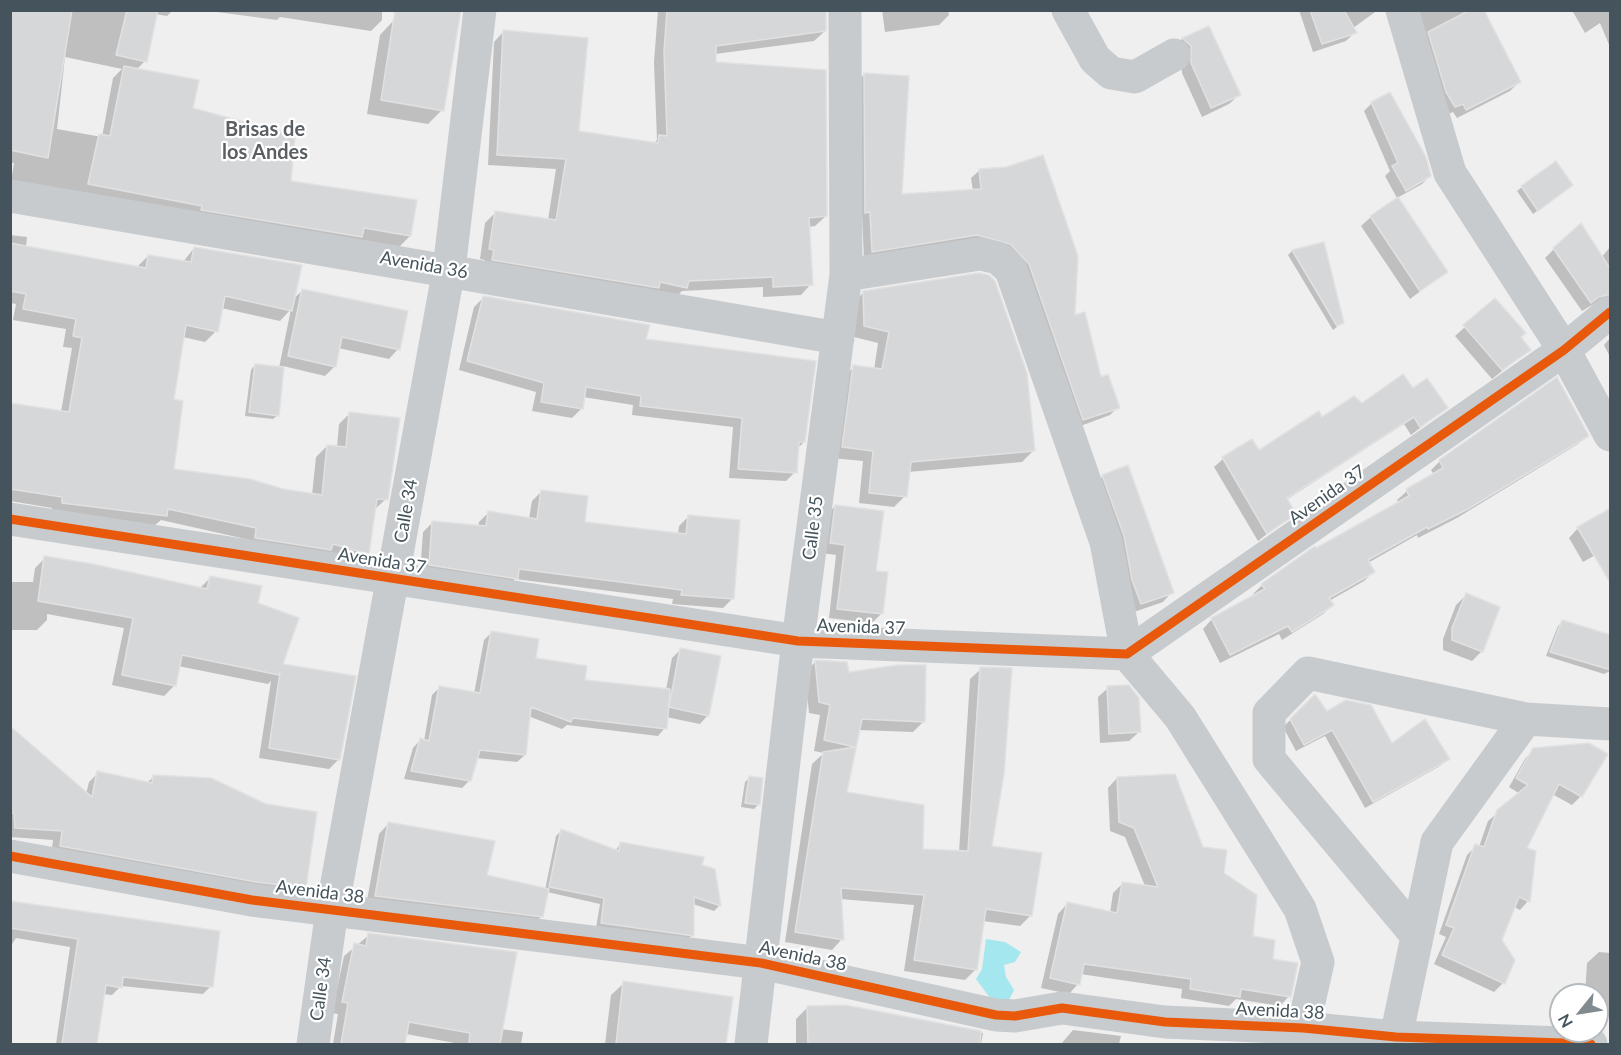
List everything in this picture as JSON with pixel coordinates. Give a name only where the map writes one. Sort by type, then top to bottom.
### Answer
[{"type":"street","name":"Calle 34","points":[[313,1044],[332,910],[449,269],[480,10]]},
{"type":"street","name":"Calle 35","points":[[751,1044],[798,641],[846,275],[845,10]]},
{"type":"street","points":[[1068,10],[1095,58],[1111,73],[1135,77],[1174,55]]},
{"type":"street","points":[[1402,10],[1450,172],[1564,350],[1611,435]]},
{"type":"street","name":"Avenida 36","points":[[10,196],[449,269],[838,338]]},
{"type":"street","points":[[846,275],[980,254],[998,258],[1011,270],[1106,542],[1127,654],[1180,717],[1300,909],[1317,962],[1306,1036]]},
{"type":"street","name":"Avenida 37","points":[[10,519],[798,641],[1127,654],[1564,350],[1611,312]]},
{"type":"street","points":[[1417,936],[1269,759],[1269,713],[1308,673],[1526,719],[1611,724]]},
{"type":"street","points":[[1396,1037],[1437,842],[1526,719]]},
{"type":"street","name":"Avenida 38","points":[[10,856],[252,900],[761,963],[996,1015],[1015,1016],[1062,1008],[1165,1022],[1306,1036],[1591,1044]]},
{"type":"water","points":[[986,939],[1005,942],[1021,952],[1015,962],[1004,965],[1006,977],[1014,990],[1009,1000],[993,1002],[976,979],[982,969]]},
{"type":"building","points":[[10,10],[72,10],[48,158],[10,150]]},
{"type":"building","points":[[127,10],[158,10],[147,62],[116,55]]},
{"type":"building","points":[[395,10],[461,10],[444,111],[381,100]]},
{"type":"building","points":[[667,10],[826,10],[826,31],[716,46],[716,62],[826,70],[827,216],[809,218],[813,285],[773,287],[773,277],[689,281],[687,288],[660,282],[659,288],[492,260],[494,250],[489,249],[495,211],[556,220],[566,159],[497,155],[503,30],[588,38],[579,131],[658,143],[659,135],[667,136],[664,51]]},
{"type":"building","points":[[1310,10],[1344,10],[1357,33],[1322,44]]},
{"type":"building","points":[[1470,10],[1484,10],[1521,82],[1466,110],[1463,104],[1455,107],[1446,92],[1428,32]]},
{"type":"building","points":[[1209,26],[1241,95],[1211,108],[1191,63],[1191,46],[1182,38]]},
{"type":"building","points":[[124,66],[199,80],[193,108],[295,136],[291,181],[417,200],[411,236],[364,228],[362,237],[201,210],[202,206],[88,184],[99,134],[110,136]]},
{"type":"building","points":[[864,73],[909,76],[902,194],[981,189],[979,169],[1006,167],[1043,155],[1078,256],[1075,315],[1085,312],[1101,377],[1108,374],[1120,408],[1083,420],[1029,264],[1010,244],[977,235],[872,252],[870,212],[865,213]]},
{"type":"building","points":[[1390,92],[1426,157],[1431,176],[1406,191],[1392,166],[1398,163],[1371,102]]},
{"type":"building","points":[[1556,161],[1573,185],[1538,211],[1521,186]]},
{"type":"building","points":[[1398,197],[1448,272],[1420,291],[1370,216]]},
{"type":"building","points":[[1581,223],[1611,270],[1611,294],[1599,297],[1591,303],[1553,248]]},
{"type":"building","points":[[1324,242],[1344,323],[1337,326],[1292,250]]},
{"type":"building","points":[[10,243],[146,268],[148,255],[191,262],[194,247],[302,265],[292,311],[225,296],[218,332],[186,325],[174,399],[183,401],[174,469],[250,479],[283,489],[322,495],[327,445],[346,447],[349,412],[400,418],[388,500],[377,499],[369,554],[333,544],[331,550],[255,538],[256,528],[168,509],[167,516],[62,503],[62,497],[10,489],[10,403],[69,412],[82,338],[73,336],[76,319],[23,309],[26,294],[10,291]]},
{"type":"building","points":[[979,273],[989,275],[995,281],[1027,373],[1035,451],[911,462],[907,497],[869,493],[873,451],[842,447],[853,365],[882,369],[889,332],[864,326],[863,291]]},
{"type":"building","points":[[302,289],[408,311],[400,350],[342,337],[336,367],[288,356]]},
{"type":"building","points":[[483,296],[650,325],[646,339],[816,361],[805,442],[799,442],[797,473],[738,469],[742,418],[640,406],[641,396],[586,387],[583,409],[541,402],[544,383],[467,361]]},
{"type":"building","points":[[1495,298],[1526,333],[1521,337],[1531,350],[1502,370],[1463,325]]},
{"type":"building","points":[[255,364],[284,367],[279,416],[249,412]]},
{"type":"building","points":[[1403,374],[1413,388],[1427,378],[1448,408],[1420,427],[1414,417],[1287,498],[1296,514],[1267,534],[1222,457],[1252,439],[1259,450],[1319,411],[1322,417],[1354,396],[1362,403]]},
{"type":"building","points":[[1557,377],[1589,436],[1468,509],[1428,529],[1427,527],[1368,560],[1375,572],[1329,598],[1334,605],[1292,632],[1288,626],[1230,655],[1211,618],[1265,589],[1261,584],[1315,546],[1316,548],[1409,496],[1406,489],[1443,468],[1439,460]]},
{"type":"building","points":[[1128,465],[1174,593],[1141,604],[1132,580],[1124,536],[1102,475]]},
{"type":"building","points":[[541,490],[588,496],[585,522],[686,534],[688,515],[740,520],[734,599],[681,595],[682,590],[519,569],[518,579],[429,565],[432,521],[486,526],[488,511],[537,519]]},
{"type":"building","points":[[835,505],[884,511],[876,571],[888,572],[883,614],[837,609],[845,545],[830,543]]},
{"type":"building","points":[[1611,508],[1611,584],[1577,527]]},
{"type":"building","points":[[44,556],[93,564],[207,589],[210,576],[262,586],[258,603],[299,618],[283,664],[356,676],[340,760],[269,748],[280,672],[279,675],[182,655],[176,686],[122,675],[133,618],[38,601]]},
{"type":"building","points":[[1466,593],[1500,607],[1483,652],[1452,640],[1452,628]]},
{"type":"building","points":[[1562,620],[1611,635],[1611,670],[1550,652]]},
{"type":"building","points":[[491,631],[539,639],[536,658],[587,666],[585,680],[670,689],[667,729],[573,718],[571,722],[531,707],[526,755],[480,750],[471,781],[411,771],[420,738],[429,741],[439,686],[480,693]]},
{"type":"building","points":[[680,648],[721,656],[709,716],[669,707]]},
{"type":"building","points":[[815,660],[847,662],[849,672],[898,665],[926,665],[925,722],[862,719],[847,792],[924,805],[923,849],[968,851],[980,667],[1012,668],[1004,774],[992,846],[1042,853],[1032,916],[986,909],[977,970],[914,960],[924,895],[841,888],[844,940],[795,932],[823,752],[855,747],[824,740],[830,705],[819,702]]},
{"type":"building","points":[[1129,685],[1139,698],[1141,732],[1109,734],[1107,686]]},
{"type":"building","points":[[1315,694],[1327,711],[1346,700],[1371,705],[1392,743],[1425,719],[1450,759],[1373,802],[1332,730],[1304,745],[1290,719]]},
{"type":"building","points":[[10,726],[92,797],[97,771],[152,783],[153,775],[211,778],[266,804],[317,812],[306,888],[256,882],[60,846],[62,831],[15,828],[14,813],[10,813]]},
{"type":"building","points":[[1589,743],[1608,754],[1582,797],[1559,784],[1527,848],[1536,851],[1530,902],[1519,897],[1502,940],[1515,960],[1505,984],[1442,955],[1454,928],[1446,925],[1475,844],[1484,847],[1497,810],[1528,785],[1516,778],[1533,748]]},
{"type":"building","points":[[1175,774],[1203,847],[1227,850],[1224,873],[1257,895],[1253,936],[1275,940],[1273,959],[1298,963],[1291,997],[1241,989],[1240,997],[1190,989],[1191,979],[1084,964],[1080,985],[1050,978],[1067,902],[1117,913],[1122,882],[1158,887],[1134,828],[1119,822],[1117,777]]},
{"type":"building","points":[[749,776],[763,778],[760,805],[745,803]]},
{"type":"building","points":[[388,822],[495,841],[487,875],[549,889],[543,917],[375,896]]},
{"type":"building","points":[[561,829],[619,851],[620,842],[704,857],[702,865],[715,869],[721,906],[694,897],[694,936],[601,923],[604,898],[549,887]]},
{"type":"building","points":[[10,901],[220,931],[213,987],[123,977],[122,988],[106,985],[97,1044],[62,1044],[78,939],[10,928]]},
{"type":"building","points":[[368,933],[517,952],[500,1044],[469,1044],[470,1033],[409,1022],[405,1044],[341,1044],[348,1003],[342,1002],[354,943],[366,946]]},
{"type":"building","points":[[623,981],[733,997],[726,1044],[616,1044]]},
{"type":"building","points":[[845,1005],[981,1031],[980,1044],[808,1044],[807,1006]]},
{"type":"cycle path","points":[[10,519],[798,641],[1127,654],[1564,350],[1610,312]]},
{"type":"cycle path","points":[[10,856],[252,900],[761,963],[996,1015],[1015,1016],[1062,1008],[1165,1022],[1303,1028],[1396,1037],[1591,1044]]},
{"type":"district","name":"Brisas de los Andes","points":[[265,142]]}]
